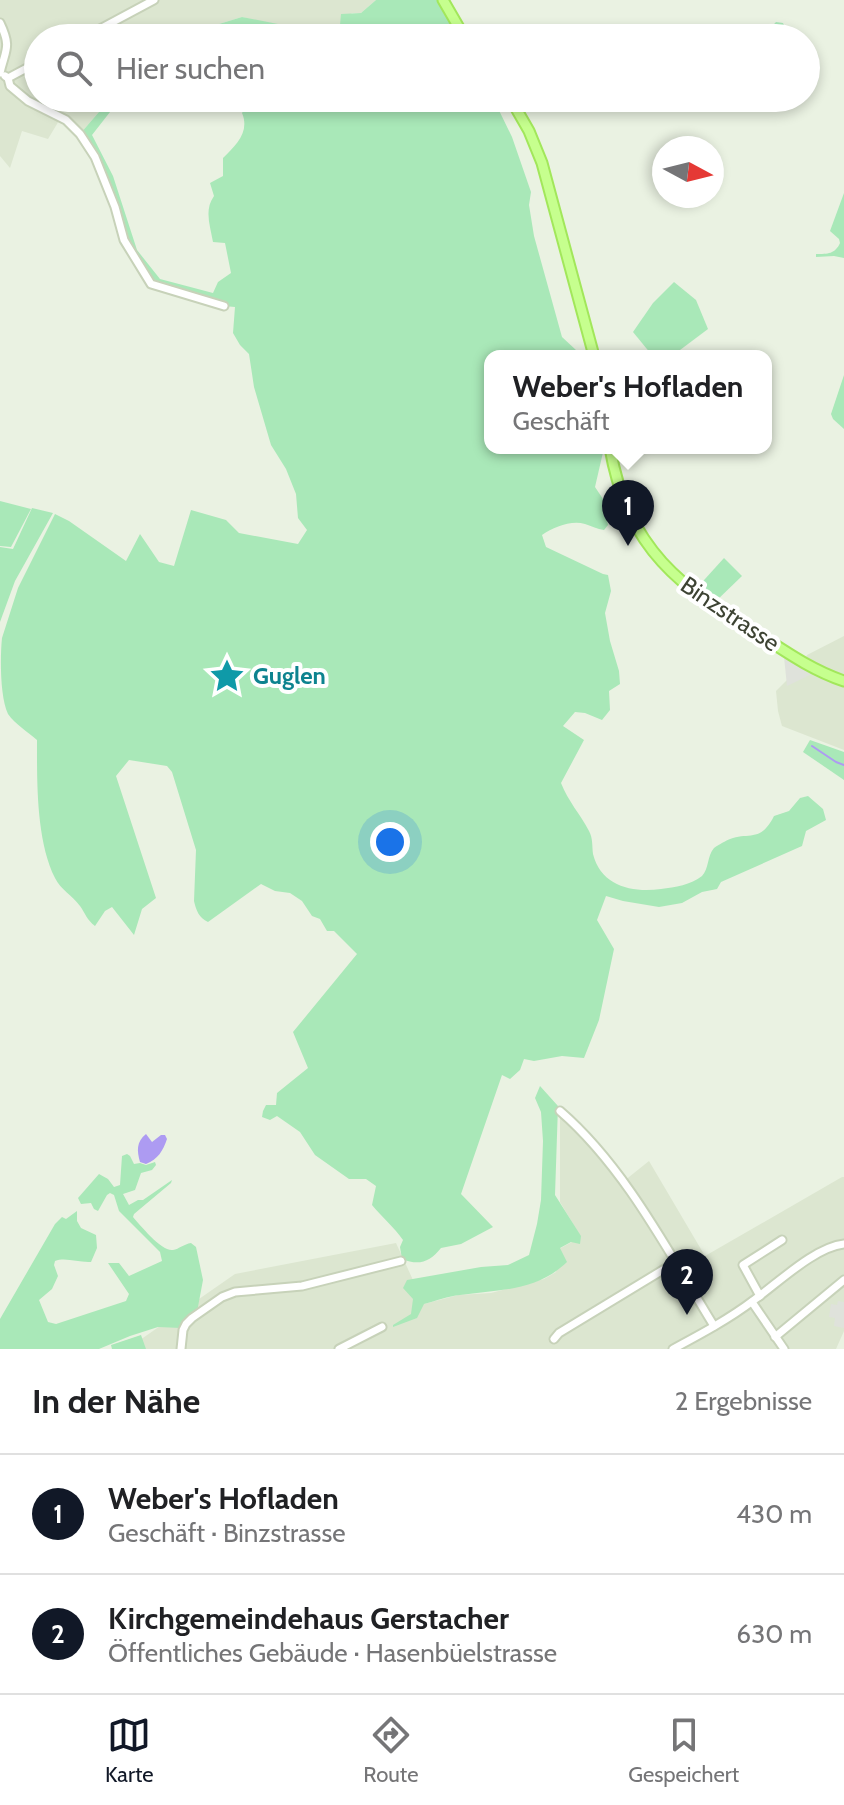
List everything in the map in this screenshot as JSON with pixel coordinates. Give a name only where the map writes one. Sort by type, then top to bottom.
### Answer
[{"type":"main road","points":[[443,0],[457,24]]},
{"type":"main road","points":[[518,112],[542,163],[592,350]]},
{"type":"main road","name":"Binzstrasse","points":[[611,454],[630,514],[661,562],[678,580],[703,600],[803,663],[844,681]]},
{"type":"street","points":[[109,24],[154,0]]},
{"type":"street","points":[[0,23],[7,49],[0,73],[24,98]]},
{"type":"street","points":[[8,78],[24,69]]},
{"type":"street","points":[[50,112],[66,120],[95,157],[124,240],[151,284],[224,306]]},
{"type":"street","points":[[560,1111],[590,1140],[625,1184],[714,1326]]},
{"type":"street","points":[[760,1296],[743,1265],[782,1240]]},
{"type":"street","points":[[673,1349],[752,1302],[816,1254],[831,1246],[844,1244]]},
{"type":"street","points":[[181,1349],[186,1324],[222,1297],[235,1292],[302,1286],[401,1261]]},
{"type":"street","points":[[554,1339],[559,1333],[676,1262]]},
{"type":"street","points":[[775,1337],[844,1280]]},
{"type":"street","points":[[752,1302],[784,1349]]},
{"type":"street","points":[[339,1349],[382,1327]]},
{"type":"shaded area","points":[[0,0],[376,0],[361,13],[352,13],[341,24],[270,24],[242,17],[219,24],[24,24],[24,112],[99,112],[80,134],[60,119],[48,139],[22,131],[10,168],[0,156]]},
{"type":"shaded area","points":[[844,636],[844,750],[782,726],[776,691],[803,664],[807,655]]},
{"type":"shaded area","points":[[784,657],[812,674],[787,686]]},
{"type":"shaded area","points":[[560,1111],[624,1181],[649,1161],[705,1256],[844,1177],[844,1331],[836,1349],[127,1349],[235,1274],[396,1243],[424,1304],[458,1295],[491,1293],[544,1279],[556,1272],[559,1249],[581,1237],[560,1202]]},
{"type":"shaded area","points":[[146,1134],[152,1142],[161,1135],[167,1139],[160,1154],[146,1164],[140,1162],[138,1150],[140,1140]]},
{"type":"shaded area","points":[[838,1301],[844,1302],[844,1328],[834,1326],[835,1318],[829,1317],[831,1304],[837,1305]]},
{"type":"green space","points":[[376,0],[437,0],[450,24],[340,24],[341,14],[361,13]]},
{"type":"green space","points":[[242,17],[278,24],[219,24]]},
{"type":"green space","points":[[99,112],[110,112],[92,135],[113,176],[137,250],[160,279],[213,293],[218,282],[231,273],[225,243],[213,242],[208,212],[214,196],[210,183],[223,176],[223,158],[243,132],[243,112],[500,112],[531,192],[529,205],[534,236],[562,337],[576,350],[484,350],[484,454],[603,454],[595,487],[603,499],[608,525],[604,530],[580,523],[568,524],[542,535],[546,547],[608,575],[611,591],[605,613],[620,684],[609,691],[610,710],[602,720],[575,712],[563,726],[584,740],[561,783],[590,834],[597,865],[610,880],[629,888],[650,890],[677,886],[702,876],[714,848],[732,838],[763,831],[774,816],[789,811],[800,798],[808,796],[823,809],[826,820],[806,831],[802,846],[721,882],[717,889],[702,892],[682,903],[659,907],[606,896],[597,920],[614,949],[599,1020],[584,1058],[524,1059],[520,1070],[510,1079],[502,1075],[461,1194],[493,1227],[461,1244],[441,1248],[424,1261],[402,1259],[400,1247],[403,1240],[372,1205],[376,1186],[366,1179],[349,1179],[315,1155],[300,1132],[277,1116],[270,1120],[262,1117],[266,1105],[276,1105],[277,1093],[308,1068],[293,1032],[357,954],[334,931],[327,931],[302,901],[290,893],[275,891],[261,884],[208,922],[202,918],[194,901],[196,850],[172,772],[167,766],[129,760],[116,776],[156,898],[142,909],[134,935],[112,907],[105,911],[95,926],[57,882],[49,863],[39,810],[37,740],[11,718],[5,707],[1,656],[2,638],[18,588],[55,514],[126,561],[140,534],[159,562],[174,566],[191,510],[226,520],[239,533],[298,544],[307,530],[298,518],[296,494],[286,469],[271,445],[254,387],[249,354],[233,333],[235,307],[151,284],[131,253],[115,207],[80,134]]},
{"type":"green space","points":[[844,193],[844,258],[816,257],[816,254],[833,251],[840,243],[830,231]]},
{"type":"green space","points":[[674,282],[696,300],[708,329],[680,350],[648,350],[633,332],[653,303]]},
{"type":"green space","points":[[844,375],[844,429],[831,414]]},
{"type":"green space","points":[[0,501],[31,509],[11,547],[0,546]]},
{"type":"green space","points":[[32,508],[53,513],[15,581],[0,622],[0,547],[13,549]]},
{"type":"green space","points":[[724,558],[742,576],[714,603],[695,590]]},
{"type":"green space","points":[[810,740],[844,752],[844,780],[803,752]]},
{"type":"green space","points":[[540,1086],[558,1106],[555,1195],[581,1236],[580,1244],[571,1242],[560,1248],[567,1262],[543,1279],[517,1288],[456,1296],[424,1304],[417,1318],[393,1327],[411,1314],[413,1299],[403,1288],[407,1280],[508,1265],[529,1255],[541,1200],[543,1141],[541,1112],[535,1098]]},
{"type":"green space","points":[[127,1154],[134,1164],[155,1162],[156,1165],[152,1170],[141,1173],[135,1190],[123,1194],[129,1205],[143,1200],[172,1180],[133,1217],[163,1247],[175,1249],[191,1243],[196,1247],[203,1280],[197,1312],[181,1328],[158,1327],[99,1349],[0,1349],[0,1319],[62,1217],[66,1219],[77,1211],[81,1228],[96,1235],[97,1248],[91,1262],[55,1261],[58,1276],[52,1289],[39,1300],[48,1322],[56,1324],[126,1301],[129,1294],[108,1263],[119,1263],[129,1276],[162,1261],[160,1252],[119,1211],[114,1195],[107,1195],[98,1211],[91,1203],[81,1204],[78,1198],[99,1174],[114,1187],[120,1185],[122,1156]]},
{"type":"green space","points":[[141,1335],[146,1349],[112,1349],[111,1345]]},
{"type":"waterway","points":[[812,746],[844,765]]},
{"type":"place","name":"Weber's Hofladen","points":[[628,546]]},
{"type":"place","name":"Guglen","points":[[227,676]]},
{"type":"place","name":"Kirchgemeindehaus Gerstacher","points":[[687,1315]]}]
